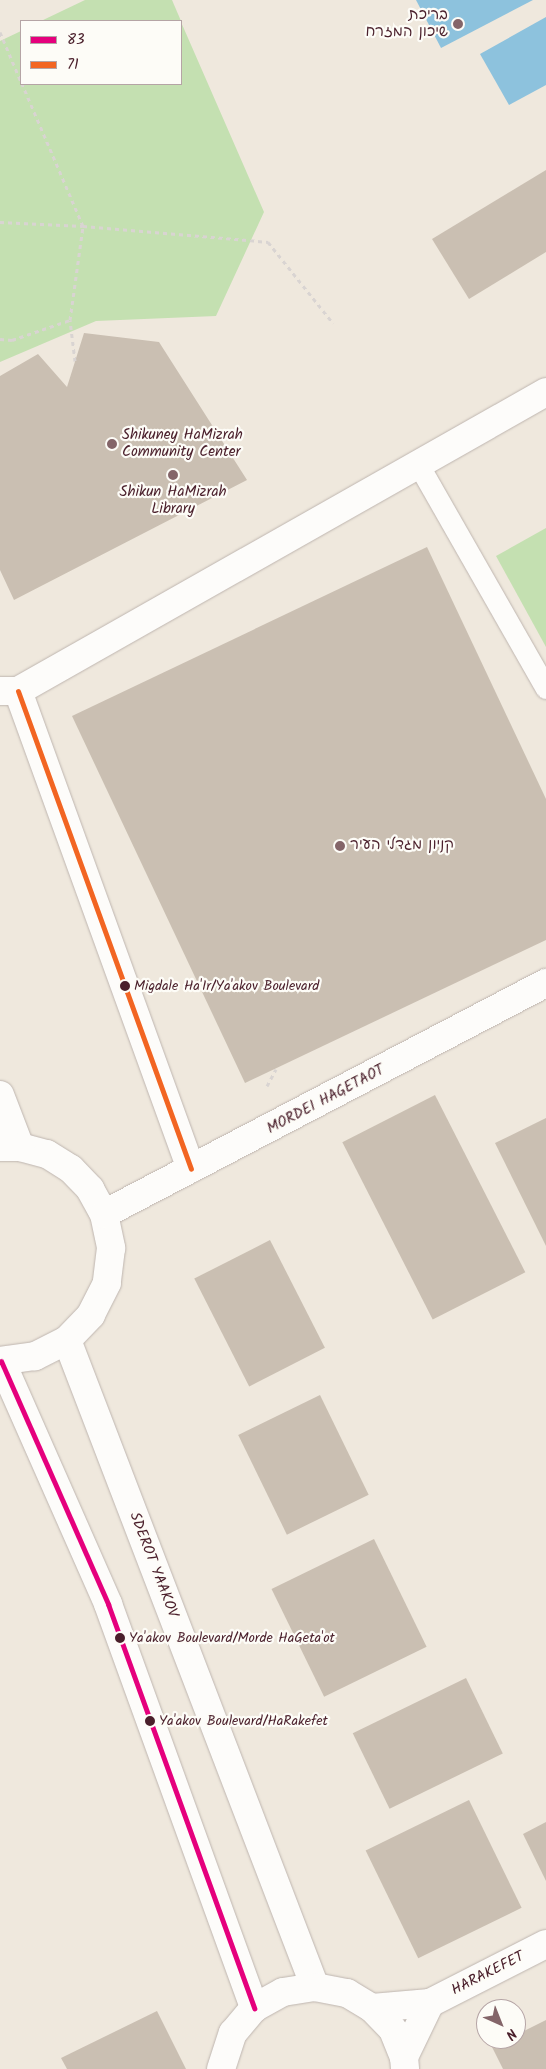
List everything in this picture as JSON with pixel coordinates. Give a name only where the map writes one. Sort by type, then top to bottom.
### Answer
[{"type":"street","points":[[191,1169],[9,691],[546,392]]},
{"type":"street","name":"MORDEI HAGETAOT","points":[[104,1214],[546,983]]},
{"type":"street","points":[[0,1095],[10,1147],[47,1154],[71,1169],[90,1189],[104,1214],[111,1248],[107,1283],[92,1316],[67,1340],[35,1356],[0,1361],[108,1604],[254,2008]]},
{"type":"street","name":"SDEROT YAAKOV","points":[[67,1340],[315,1987]]},
{"type":"street","name":"HARAKEFET","points":[[372,2008],[430,2003],[546,1944]]},
{"type":"street","points":[[221,2069],[233,2033],[254,2008],[282,1992],[315,1987],[347,1993],[372,2008],[392,2030],[405,2063]]},
{"type":"street","points":[[405,2063],[430,2003]]},
{"type":"lane","points":[[418,464],[546,688]]},
{"type":"path","points":[[0,32],[20,78]]},
{"type":"path","points":[[23,85],[83,226],[70,320],[76,361]]},
{"type":"path","points":[[0,222],[83,226],[268,242],[333,323]]},
{"type":"path","points":[[0,339],[12,340],[70,320]]},
{"type":"green space","points":[[85,0],[172,0],[181,20],[43,20]]},
{"type":"green space","points":[[182,24],[264,212],[216,316],[96,321],[0,362],[0,41],[20,31],[20,85],[182,85]]},
{"type":"green space","points":[[546,528],[546,647],[496,556]]},
{"type":"water","name":"בריכת שיכון המזרח","points":[[416,0],[533,0],[441,48]]},
{"type":"water","points":[[546,17],[546,85],[509,105],[480,54]]},
{"type":"building","points":[[546,170],[546,252],[469,299],[432,239]]},
{"type":"building","name":"Shikuney HaMizrah Community Center","points":[[84,333],[159,342],[247,480],[14,600],[0,570],[0,376],[38,354],[67,387]]},
{"type":"building","name":"קניון מגדלי העיר","points":[[427,547],[546,799],[546,940],[245,1083],[72,716]]},
{"type":"building","points":[[435,1095],[525,1272],[433,1320],[342,1142]]},
{"type":"building","points":[[546,1118],[546,1246],[495,1143]]},
{"type":"building","points":[[270,1240],[325,1348],[249,1386],[194,1279]]},
{"type":"building","points":[[320,1395],[369,1495],[287,1535],[238,1435]]},
{"type":"building","points":[[374,1539],[427,1647],[324,1697],[272,1589]]},
{"type":"building","points":[[466,1678],[503,1753],[390,1809],[353,1733]]},
{"type":"building","points":[[469,1800],[522,1908],[418,1958],[366,1850]]},
{"type":"building","points":[[546,1822],[546,1881],[523,1834]]},
{"type":"building","points":[[157,2011],[186,2069],[67,2069],[61,2058]]},
{"type":"building","points":[[546,2020],[546,2069],[503,2069],[493,2049],[526,2049],[526,2030]]},
{"type":"transit line","name":"71","points":[[18,691],[191,1169]]},
{"type":"transit line","name":"83","points":[[1,1361],[108,1604],[254,2008]]},
{"type":"place","name":"בריכת שיכון המזרח","points":[[458,24]]},
{"type":"place","name":"Shikuney HaMizrah Community Center","points":[[112,444]]},
{"type":"place","name":"Shikun HaMizrah Library","points":[[173,475]]},
{"type":"place","name":"קניון מגדלי העיר","points":[[340,846]]},
{"type":"place","name":"Migdale Ha'Ir/Ya'akov Boulevard","points":[[125,986]]},
{"type":"place","name":"Ya'akov Boulevard/Morde HaGeta'ot","points":[[120,1638]]},
{"type":"place","name":"Ya'akov Boulevard/HaRakefet","points":[[150,1721]]}]
